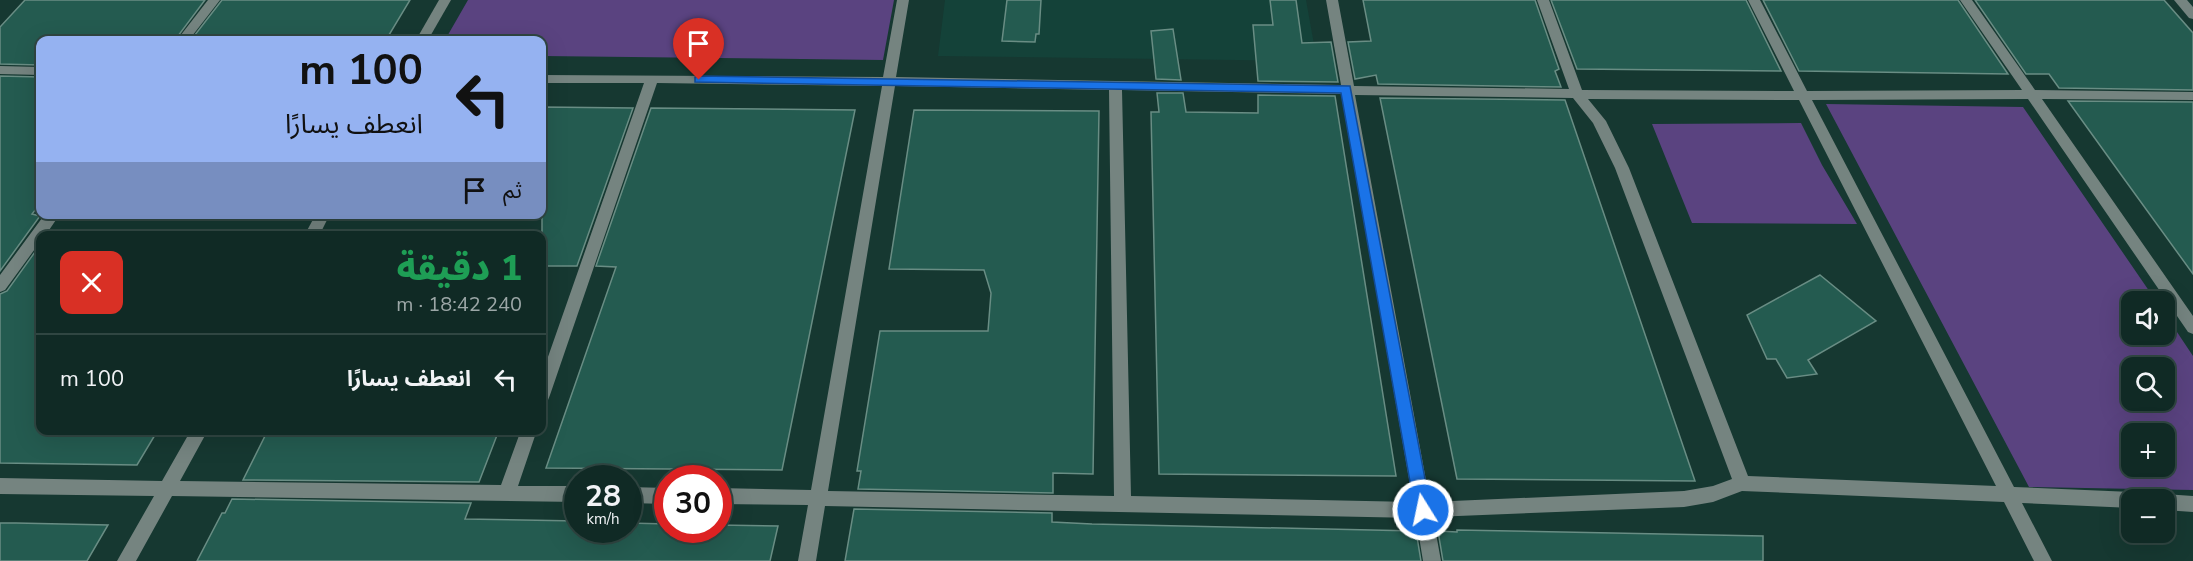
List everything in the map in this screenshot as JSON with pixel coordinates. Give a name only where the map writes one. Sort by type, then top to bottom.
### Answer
[{"type":"street","points":[[186,36],[214,0]]},
{"type":"street","points":[[424,36],[445,0]]},
{"type":"street","points":[[807,561],[903,0]]},
{"type":"street","points":[[1332,0],[1346,89],[1432,561]]},
{"type":"street","points":[[1543,0],[1577,94],[1599,121],[1622,168],[1742,483]]},
{"type":"street","points":[[1754,0],[2043,561]]},
{"type":"street","points":[[1966,0],[2193,328]]},
{"type":"street","points":[[2180,0],[2193,15]]},
{"type":"street","points":[[0,70],[36,70]]},
{"type":"street","points":[[546,79],[1115,84],[1577,94],[2193,96]]},
{"type":"street","points":[[546,384],[652,79]]},
{"type":"street","points":[[1115,84],[1123,503]]},
{"type":"street","points":[[0,286],[36,237]]},
{"type":"street","points":[[126,561],[197,435]]},
{"type":"street","points":[[507,493],[527,435]]},
{"type":"street","points":[[732,496],[1423,510],[1684,499],[1713,494],[1742,483],[2121,499]]},
{"type":"street","points":[[0,486],[564,494]]},
{"type":"street","points":[[2175,503],[2193,504]]},
{"type":"shaded area","points":[[468,0],[894,0],[883,60],[546,56],[546,36],[447,36]]},
{"type":"shaded area","points":[[945,0],[1306,0],[1317,61],[938,56]]},
{"type":"shaded area","points":[[1826,104],[2023,107],[2149,291],[2121,291],[2121,345],[2175,345],[2175,329],[2193,356],[2193,490],[2029,487]]},
{"type":"shaded area","points":[[1801,123],[1822,165],[1857,224],[1692,223],[1652,124]]},
{"type":"building","points":[[25,0],[205,0],[178,36],[36,36],[36,65],[0,64],[0,27]]},
{"type":"building","points":[[222,0],[410,0],[388,36],[194,36]]},
{"type":"building","points":[[1007,0],[1041,0],[1039,34],[1036,34],[1035,42],[1002,41]]},
{"type":"building","points":[[1270,0],[1296,0],[1302,43],[1331,42],[1338,82],[1258,81],[1253,25],[1273,25]]},
{"type":"building","points":[[1363,0],[1535,0],[1559,69],[1555,71],[1561,87],[1378,84],[1376,75],[1355,79],[1348,42],[1371,41]]},
{"type":"building","points":[[1551,0],[1746,0],[1781,71],[1577,69]]},
{"type":"building","points":[[1763,0],[1958,0],[2008,74],[1799,71]]},
{"type":"building","points":[[1975,0],[2164,0],[2193,33],[2193,90],[2059,88],[2049,74],[2026,74]]},
{"type":"building","points":[[1173,29],[1181,80],[1156,79],[1151,31]]},
{"type":"building","points":[[0,76],[36,77],[36,209],[32,214],[36,215],[38,219],[0,271]]},
{"type":"building","points":[[1157,93],[1183,93],[1186,112],[1258,113],[1258,95],[1335,96],[1396,476],[1159,474],[1151,112],[1159,112]]},
{"type":"building","points":[[1380,98],[1565,100],[1695,481],[1457,479]]},
{"type":"building","points":[[2068,101],[2193,102],[2193,274],[2122,176]]},
{"type":"building","points":[[546,107],[633,108],[577,266],[546,266],[546,231],[542,231],[542,219],[546,219]]},
{"type":"building","points":[[651,108],[855,110],[782,470],[732,470],[732,465],[654,465],[654,469],[642,469],[642,465],[564,465],[564,468],[546,468],[616,267],[596,266]]},
{"type":"building","points":[[914,110],[1099,111],[1093,474],[1053,473],[1053,493],[858,489],[861,471],[857,471],[880,331],[988,331],[991,293],[984,270],[889,269]]},
{"type":"building","points":[[36,251],[36,435],[155,435],[137,465],[0,463],[0,294],[7,291]]},
{"type":"building","points":[[1820,275],[1876,321],[1808,360],[1817,374],[1787,378],[1776,359],[1767,359],[1747,315]]},
{"type":"building","points":[[266,435],[497,435],[479,482],[243,480]]},
{"type":"building","points":[[232,499],[471,503],[465,519],[564,521],[564,543],[642,543],[642,523],[654,524],[654,543],[732,543],[732,525],[778,526],[770,561],[197,561],[222,513],[225,513]]},
{"type":"building","points":[[854,509],[1052,513],[1052,522],[1092,524],[1416,531],[1421,561],[845,561]]},
{"type":"building","points":[[0,523],[108,525],[87,561],[0,561]]},
{"type":"building","points":[[1457,530],[1763,536],[1763,561],[1443,561],[1438,531],[1457,532]]},
{"type":"route","points":[[699,80],[1346,89],[1423,510]]}]
